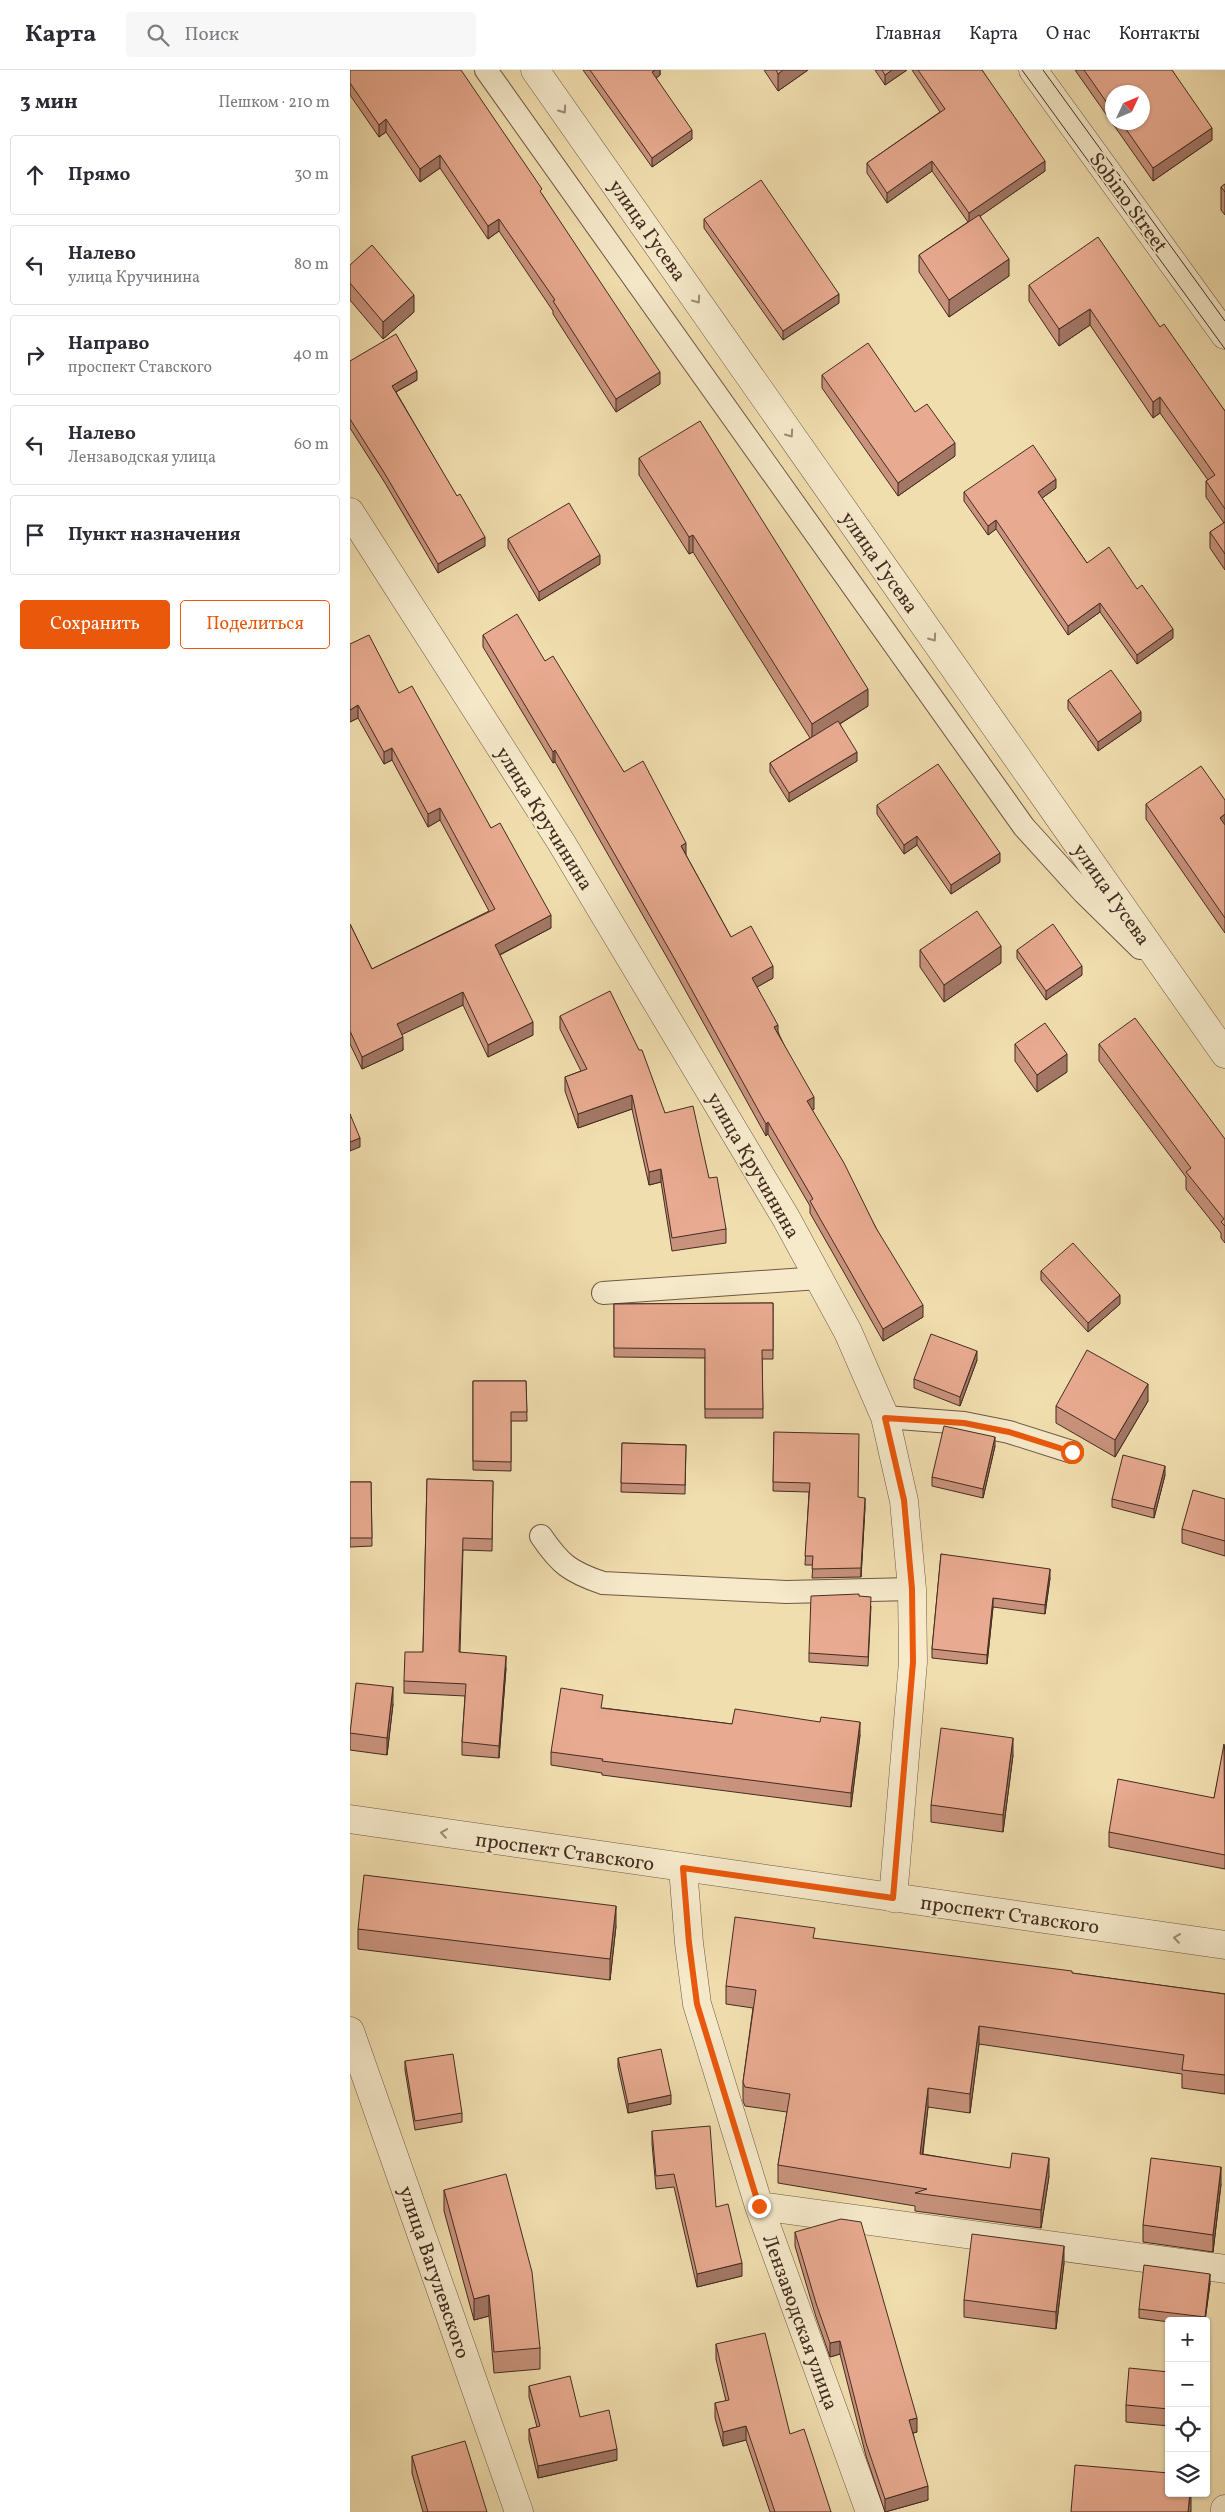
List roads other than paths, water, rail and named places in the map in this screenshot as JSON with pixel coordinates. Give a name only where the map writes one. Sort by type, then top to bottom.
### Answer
[{"type":"street","name":"улица Гусева","points":[[536,70],[1225,1054]]},
{"type":"street","name":"Sobino Street","points":[[1032,70],[1225,335]]},
{"type":"street","name":"улица Кручинина","points":[[350,512],[561,842],[786,1218],[848,1332],[885,1418],[904,1500],[912,1589],[913,1662],[893,1898]]},
{"type":"street","name":"проспект Ставского","points":[[350,1819],[1225,1945]]},
{"type":"street","name":"Лензаводская улица","points":[[683,1868],[689,1943],[697,2004],[759,2206],[870,2512]]},
{"type":"street","name":"улица Вагулевского","points":[[350,2031],[520,2512]]},
{"type":"street","points":[[759,2206],[1225,2269]]},
{"type":"lane","points":[[486,70],[1024,827],[1084,892],[1168,975]]},
{"type":"lane","points":[[603,1293],[819,1278]]},
{"type":"lane","points":[[885,1418],[964,1423],[1009,1432],[1072,1452]]},
{"type":"lane","points":[[541,1536],[557,1559],[580,1575],[603,1583],[786,1592],[912,1589]]},
{"type":"tram line","points":[[1022,70],[1225,349]]},
{"type":"tram line","points":[[1043,70],[1225,321]]}]
